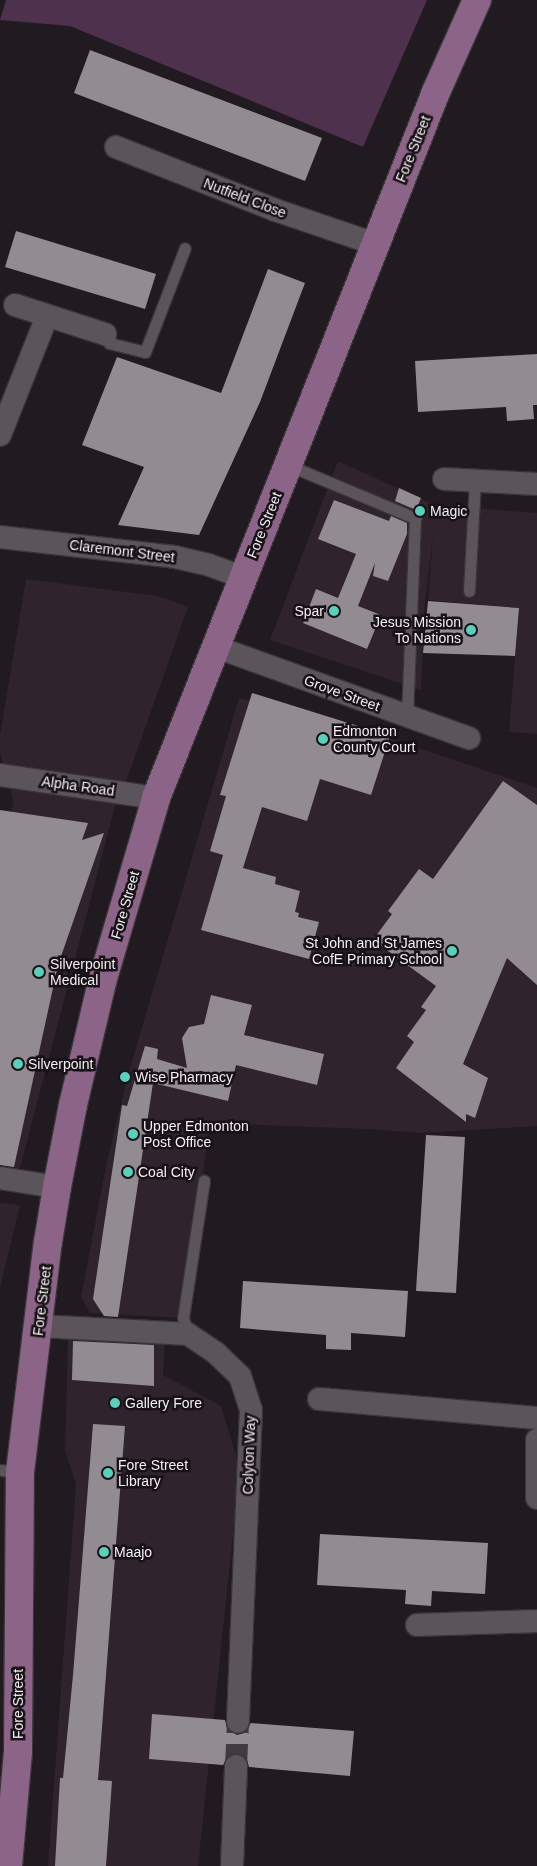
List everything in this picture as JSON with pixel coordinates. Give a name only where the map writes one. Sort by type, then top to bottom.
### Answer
[{"type":"main road","name":"Fore Street","points":[[8,1866],[18,1752],[10,1471],[39,1326],[48,1242],[73,1105],[102,982],[156,798],[242,576],[436,92],[477,0]]},
{"type":"street","name":"Nutfield Close","points":[[116,147],[275,210],[375,244]]},
{"type":"street","points":[[15,305],[105,334]]},
{"type":"street","points":[[0,435],[47,316]]},
{"type":"street","points":[[444,479],[537,484]]},
{"type":"street","name":"Claremont Street","points":[[0,537],[175,557],[242,576]]},
{"type":"street","name":"Grove Street","points":[[216,647],[469,738]]},
{"type":"street","name":"Alpha Road","points":[[0,775],[156,798]]},
{"type":"street","points":[[0,1178],[58,1187]]},
{"type":"street","points":[[39,1326],[188,1334]]},
{"type":"street","name":"Colyton Way","points":[[188,1334],[216,1353],[240,1376],[251,1410],[238,1722]]},
{"type":"street","points":[[319,1399],[537,1418]]},
{"type":"street","points":[[537,1440],[537,1498]]},
{"type":"street","points":[[417,1625],[537,1621]]},
{"type":"street","points":[[232,1866],[236,1766]]},
{"type":"lane","points":[[105,334],[109,343],[145,352],[185,248]]},
{"type":"lane","points":[[288,465],[415,518],[407,716]]},
{"type":"lane","points":[[469,591],[475,480]]},
{"type":"lane","points":[[188,1334],[183,1318],[204,1181]]},
{"type":"shaded area","points":[[6,0],[427,0],[363,147],[70,26],[0,20]]},
{"type":"shaded area","points":[[338,461],[435,505],[537,513],[537,734],[509,732],[519,608],[428,600],[433,536],[425,603],[421,690],[270,640]]},
{"type":"shaded area","points":[[26,579],[158,596],[188,607],[131,768],[114,810],[20,1168],[0,1165],[0,844],[14,803],[0,753],[0,735]]},
{"type":"shaded area","points":[[239,698],[401,742],[537,788],[537,1126],[422,1133],[210,1123],[183,1318],[90,1313],[81,1297],[107,1161],[130,1068]]},
{"type":"shaded area","points":[[0,1203],[20,1205],[0,1288]]},
{"type":"shaded area","points":[[68,1334],[165,1341],[163,1375],[221,1406],[240,1468],[198,1866],[48,1866],[76,1484],[65,1451]]},
{"type":"building","points":[[90,50],[322,138],[305,181],[74,93]]},
{"type":"building","points":[[16,231],[156,274],[145,309],[5,267]]},
{"type":"building","points":[[268,269],[305,283],[260,402],[199,535],[118,525],[144,467],[82,445],[117,357],[221,393]]},
{"type":"building","points":[[537,354],[537,405],[533,405],[534,419],[507,421],[506,407],[418,412],[415,361]]},
{"type":"building","name":"Magic","points":[[399,488],[421,498],[416,510],[395,501]]},
{"type":"building","points":[[334,500],[389,521],[391,516],[407,523],[407,534],[388,581],[373,576],[375,563],[358,606],[381,615],[367,649],[303,623],[316,589],[338,598],[356,554],[318,539]]},
{"type":"building","name":"Jesus Mission To Nations","points":[[428,601],[519,608],[515,656],[423,653]]},
{"type":"building","points":[[252,693],[390,736],[371,795],[320,779],[307,821],[262,807],[243,868],[276,877],[275,884],[300,891],[295,912],[299,913],[298,917],[319,922],[309,959],[201,930],[223,855],[210,851],[226,796],[220,795]]},
{"type":"building","points":[[503,781],[537,805],[537,985],[507,958],[463,1064],[488,1078],[475,1118],[466,1114],[466,1122],[396,1068],[414,1042],[407,1036],[426,1010],[421,1007],[436,986],[373,940],[392,914],[388,911],[419,869],[433,879]]},
{"type":"building","name":"Silverpoint","points":[[0,810],[88,823],[82,840],[104,833],[58,965],[14,1167],[0,1165]]},
{"type":"building","points":[[211,995],[252,1005],[244,1035],[324,1054],[317,1085],[236,1065],[228,1101],[153,1083],[118,1317],[104,1316],[93,1299],[122,1105],[127,1106],[145,1046],[158,1049],[157,1059],[187,1068],[182,1038],[189,1027],[204,1024]]},
{"type":"building","points":[[426,1135],[465,1137],[456,1293],[416,1291]]},
{"type":"building","points":[[243,1281],[408,1291],[405,1337],[351,1333],[351,1350],[326,1349],[326,1335],[240,1328]]},
{"type":"building","points":[[73,1341],[154,1345],[154,1386],[72,1380]]},
{"type":"building","points":[[93,1424],[125,1426],[98,1780],[112,1781],[106,1866],[55,1866],[60,1778],[63,1778],[73,1675]]},
{"type":"building","points":[[320,1534],[488,1543],[485,1594],[432,1591],[431,1606],[405,1604],[406,1590],[317,1585]]},
{"type":"building","points":[[152,1714],[225,1720],[227,1728],[237,1735],[244,1733],[251,1723],[354,1731],[350,1776],[249,1767],[247,1760],[237,1753],[230,1755],[223,1765],[149,1759]]},
{"type":"tunnel","points":[[236,1766],[238,1722]]},
{"type":"place","name":"Magic","points":[[420,511]]},
{"type":"place","name":"Spar","points":[[334,611]]},
{"type":"place","name":"Jesus Mission To Nations","points":[[471,630]]},
{"type":"place","name":"Edmonton County Court","points":[[323,739]]},
{"type":"place","name":"St John and St James CofE Primary School","points":[[452,951]]},
{"type":"place","name":"Silverpoint Medical","points":[[39,972]]},
{"type":"place","name":"Silverpoint","points":[[18,1064]]},
{"type":"place","name":"Wise Pharmacy","points":[[125,1077]]},
{"type":"place","name":"Upper Edmonton Post Office","points":[[133,1134]]},
{"type":"place","name":"Coal City","points":[[128,1172]]},
{"type":"place","name":"Gallery Fore","points":[[115,1403]]},
{"type":"place","name":"Fore Street Library","points":[[108,1473]]},
{"type":"place","name":"Maajo","points":[[104,1552]]}]
